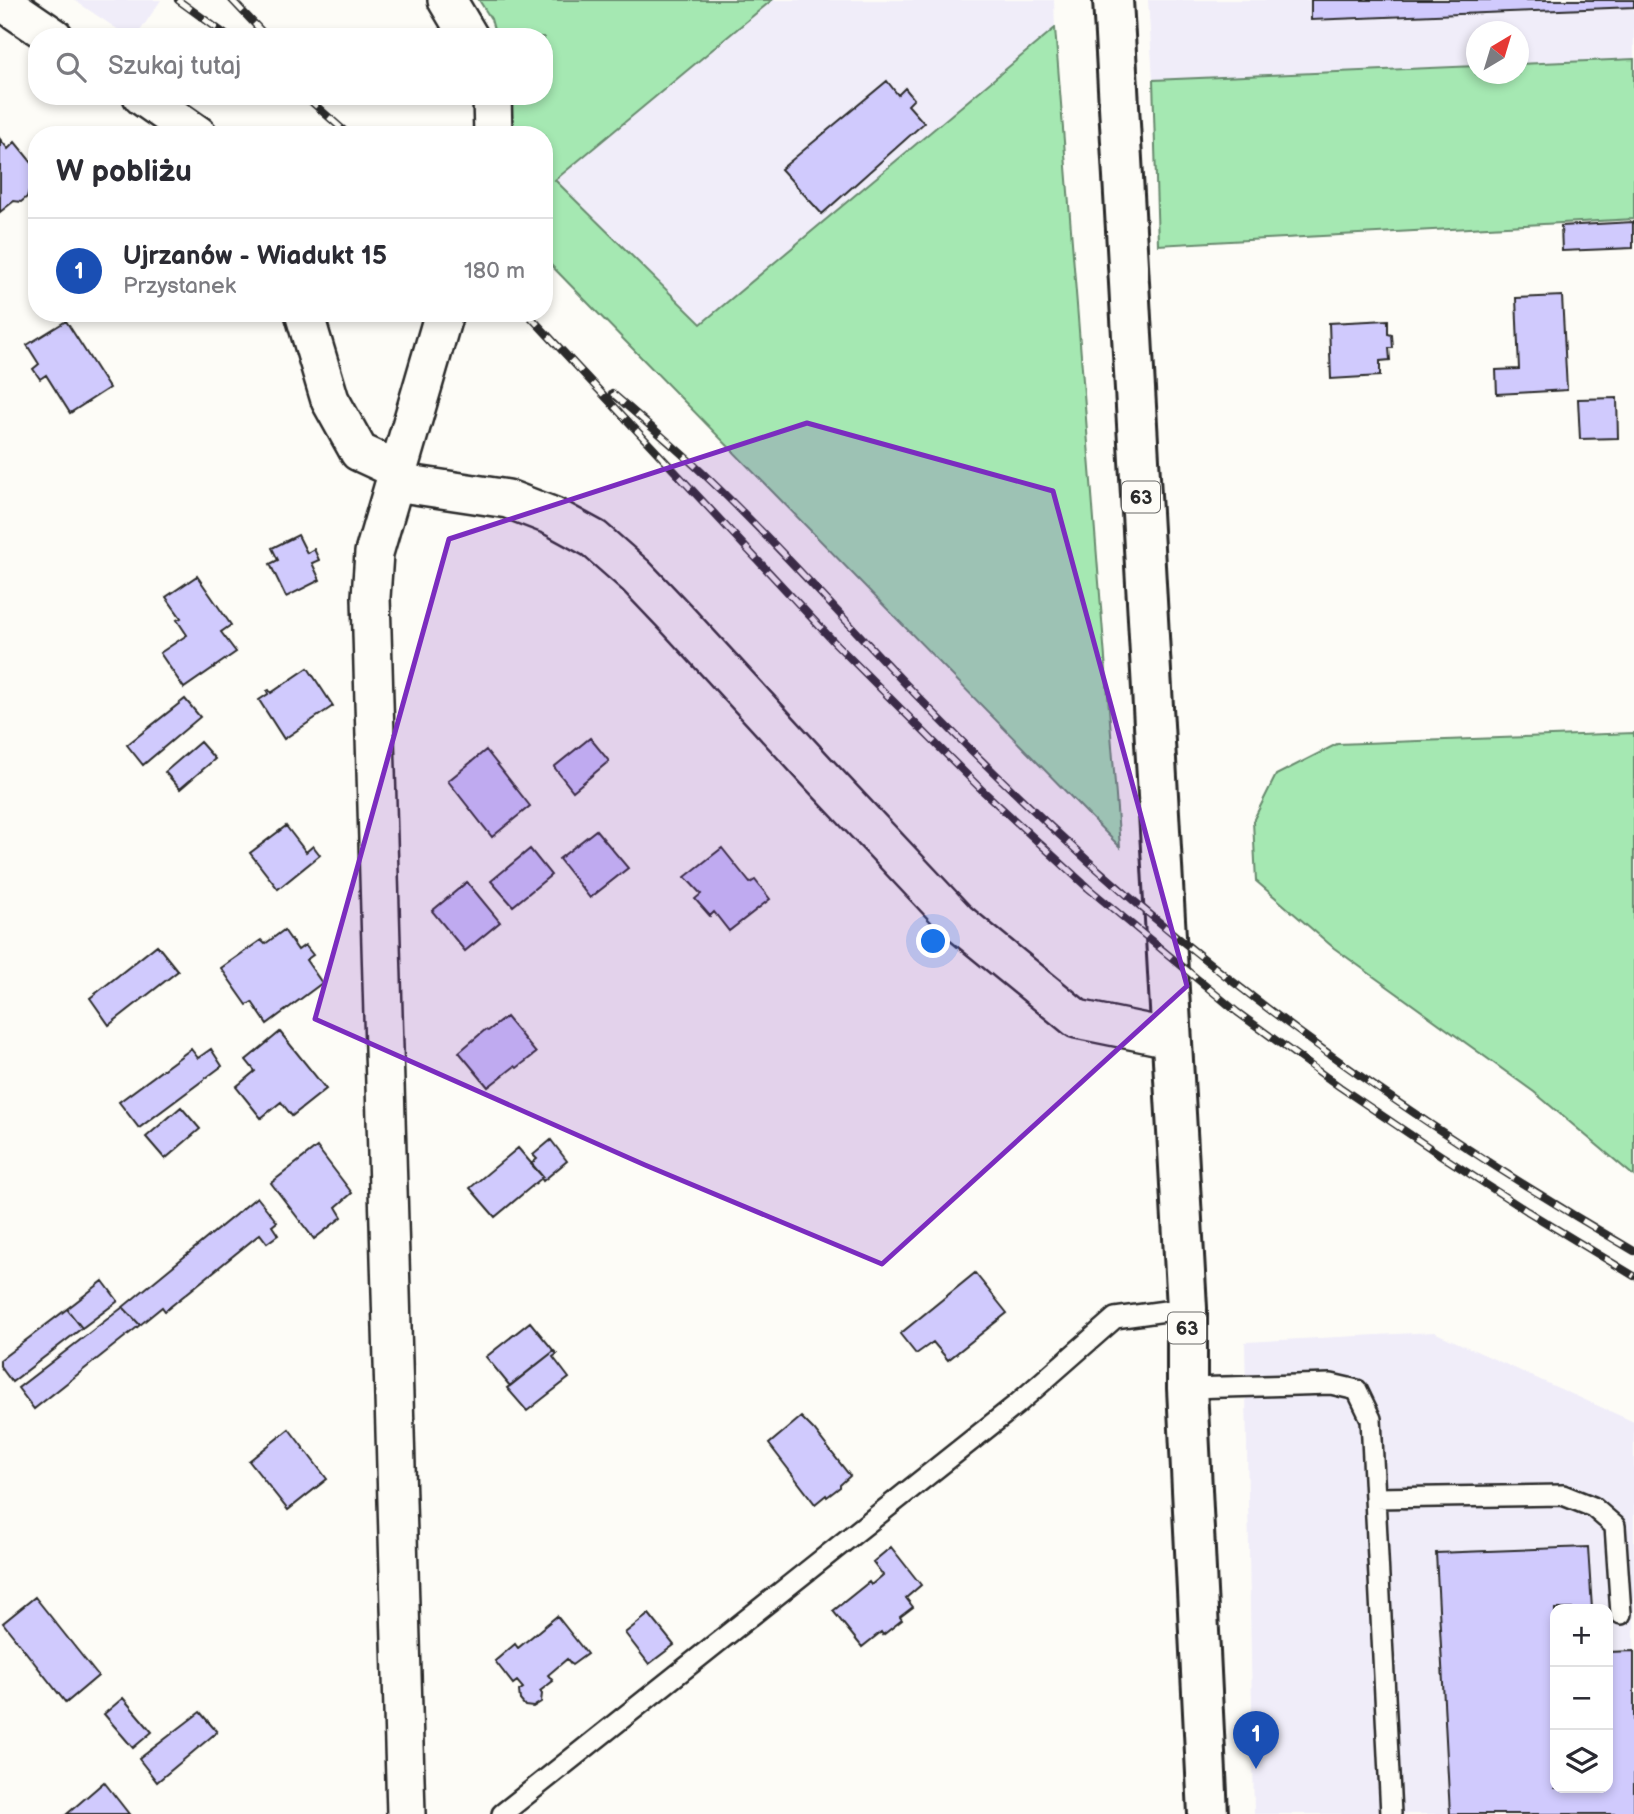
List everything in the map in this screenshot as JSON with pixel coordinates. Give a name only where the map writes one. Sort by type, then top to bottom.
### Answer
[{"type":"main road","name":"63","points":[[1113,0],[1187,1308],[1187,1388],[1208,1814]]},
{"type":"street","points":[[0,0],[41,28]]},
{"type":"street","points":[[447,0],[463,28]]},
{"type":"street","points":[[155,105],[185,126]]},
{"type":"street","points":[[492,105],[493,126]]},
{"type":"street","points":[[307,322],[330,400],[359,452],[396,476],[508,499],[552,516],[594,539],[636,576],[676,618],[957,921],[1077,1019],[1170,1038]]},
{"type":"street","points":[[406,1814],[371,597],[374,552],[441,322]]},
{"type":"lane","points":[[502,1814],[1016,1405],[1115,1318],[1187,1308]]},
{"type":"lane","points":[[1187,1388],[1331,1384],[1357,1390],[1371,1419],[1391,1814]]},
{"type":"lane","points":[[1375,1498],[1563,1495],[1593,1507],[1615,1526],[1621,1614]]},
{"type":"highlighted area","points":[[807,423],[1053,491],[1187,986],[882,1264],[645,1165],[315,1019],[449,539]]},
{"type":"shaded area","points":[[74,0],[161,0],[142,28],[116,28]]},
{"type":"shaded area","points":[[772,0],[1054,0],[1055,28],[701,325],[554,180]]},
{"type":"shaded area","points":[[1148,0],[1634,0],[1634,59],[1529,64],[1529,21],[1466,21],[1466,66],[1153,80]]},
{"type":"shaded area","points":[[1434,1332],[1634,1422],[1634,1814],[1254,1814],[1245,1342]]},
{"type":"green space","points":[[479,0],[772,0],[555,180],[701,324],[1055,28],[1120,847],[553,267],[553,126],[509,126],[511,105],[553,105],[553,28],[494,28]]},
{"type":"green space","points":[[1634,59],[1634,219],[1158,245],[1153,80],[1466,66],[1466,84],[1529,84],[1529,64]]},
{"type":"green space","points":[[1634,733],[1634,1176],[1534,1092],[1334,948],[1256,881],[1253,821],[1276,775],[1337,744]]},
{"type":"building","points":[[1311,0],[1634,0],[1634,7],[1311,20]]},
{"type":"building","points":[[887,81],[898,95],[905,88],[914,99],[908,105],[924,123],[822,214],[781,169]]},
{"type":"building","points":[[0,139],[8,149],[15,142],[28,158],[28,194],[21,202],[14,201],[0,212]]},
{"type":"building","points":[[1633,222],[1633,248],[1562,251],[1561,226]]},
{"type":"building","points":[[1562,296],[1567,390],[1497,394],[1496,370],[1519,369],[1516,298]]},
{"type":"building","points":[[1388,320],[1388,334],[1392,335],[1393,348],[1389,348],[1390,360],[1380,361],[1380,376],[1331,379],[1329,323]]},
{"type":"building","points":[[67,322],[109,388],[70,413],[46,375],[40,379],[33,369],[39,364],[27,345]]},
{"type":"building","points":[[1617,398],[1618,438],[1580,439],[1578,399]]},
{"type":"building","points":[[298,535],[307,553],[314,549],[319,560],[312,563],[320,580],[286,597],[270,564],[278,560],[272,548]]},
{"type":"building","points":[[197,576],[231,625],[221,632],[236,652],[184,688],[160,653],[187,635],[177,620],[181,618],[166,597]]},
{"type":"building","points":[[308,668],[333,706],[284,739],[259,700],[268,694],[267,691],[271,693]]},
{"type":"building","points":[[185,699],[200,717],[143,765],[127,745]]},
{"type":"building","points":[[590,738],[609,761],[573,791],[554,767]]},
{"type":"building","points":[[200,742],[215,759],[180,789],[165,772]]},
{"type":"building","points":[[486,750],[530,806],[492,837],[448,781]]},
{"type":"building","points":[[286,826],[306,852],[313,846],[320,855],[278,889],[250,853]]},
{"type":"building","points":[[596,830],[628,868],[590,898],[559,859]]},
{"type":"building","points":[[722,848],[750,883],[755,880],[770,899],[729,931],[714,912],[710,916],[695,899],[701,894],[685,877]]},
{"type":"building","points":[[530,849],[551,875],[513,906],[491,881]]},
{"type":"building","points":[[467,882],[500,922],[465,951],[432,911]]},
{"type":"building","points":[[284,930],[298,950],[305,945],[313,955],[306,960],[322,983],[267,1024],[252,1002],[247,1005],[221,968],[261,940],[265,944]]},
{"type":"building","points":[[157,945],[178,971],[109,1025],[90,998]]},
{"type":"building","points":[[506,1017],[536,1053],[488,1087],[459,1052],[485,1030],[488,1031]]},
{"type":"building","points":[[280,1032],[326,1089],[292,1116],[281,1102],[261,1118],[236,1087],[255,1071],[246,1060]]},
{"type":"building","points":[[191,1049],[198,1058],[211,1049],[222,1066],[139,1128],[119,1102]]},
{"type":"building","points":[[181,1107],[200,1129],[165,1159],[146,1137]]},
{"type":"building","points":[[551,1140],[567,1161],[543,1181],[543,1177],[531,1164],[537,1159],[533,1155]]},
{"type":"building","points":[[317,1147],[352,1193],[336,1207],[342,1217],[314,1239],[271,1183]]},
{"type":"building","points":[[518,1148],[543,1177],[495,1217],[470,1188]]},
{"type":"building","points":[[257,1197],[277,1222],[272,1226],[278,1235],[267,1243],[260,1234],[165,1311],[162,1307],[140,1325],[123,1307]]},
{"type":"building","points":[[975,1273],[1007,1313],[948,1360],[933,1342],[916,1354],[900,1334]]},
{"type":"building","points":[[103,1281],[118,1301],[82,1328],[67,1309]]},
{"type":"building","points":[[123,1307],[140,1325],[34,1409],[18,1388]]},
{"type":"building","points":[[67,1309],[82,1328],[12,1382],[0,1366],[0,1360]]},
{"type":"building","points":[[530,1322],[554,1351],[510,1386],[486,1357]]},
{"type":"building","points":[[554,1351],[557,1354],[553,1357],[569,1378],[527,1411],[507,1388]]},
{"type":"building","points":[[801,1417],[850,1476],[840,1487],[815,1504],[769,1444]]},
{"type":"building","points":[[289,1429],[327,1479],[288,1510],[249,1461]]},
{"type":"building","points":[[891,1547],[921,1585],[906,1598],[913,1607],[900,1617],[902,1620],[862,1647],[833,1611],[869,1582],[871,1585],[883,1575],[873,1562]]},
{"type":"building","points":[[1588,1547],[1592,1604],[1550,1604],[1550,1793],[1613,1793],[1613,1652],[1634,1651],[1634,1814],[1450,1814],[1436,1553]]},
{"type":"building","points":[[35,1597],[98,1676],[66,1703],[3,1623]]},
{"type":"building","points":[[649,1614],[674,1645],[649,1664],[625,1633]]},
{"type":"building","points":[[557,1616],[587,1654],[572,1665],[567,1659],[548,1675],[553,1681],[540,1691],[541,1702],[533,1707],[525,1706],[520,1700],[519,1691],[523,1688],[517,1681],[513,1684],[495,1661],[515,1644],[518,1648]]},
{"type":"building","points":[[123,1698],[152,1732],[133,1748],[104,1714]]},
{"type":"building","points":[[200,1712],[217,1732],[157,1782],[139,1759]]},
{"type":"building","points":[[104,1782],[129,1814],[67,1814]]},
{"type":"railway","points":[[178,0],[217,28]]},
{"type":"railway","points":[[232,0],[258,28]]},
{"type":"railway","points":[[315,105],[339,126]]},
{"type":"railway","points":[[535,322],[835,643],[983,791],[1088,888],[1237,1012],[1340,1087],[1527,1211],[1634,1276]]},
{"type":"railway","points":[[612,393],[688,459],[739,509],[1003,782],[1151,915],[1283,1020],[1351,1069],[1490,1163],[1634,1251]]},
{"type":"place","name":"Ujrzanów - Wiadukt 15","points":[[1256,1769]]}]
